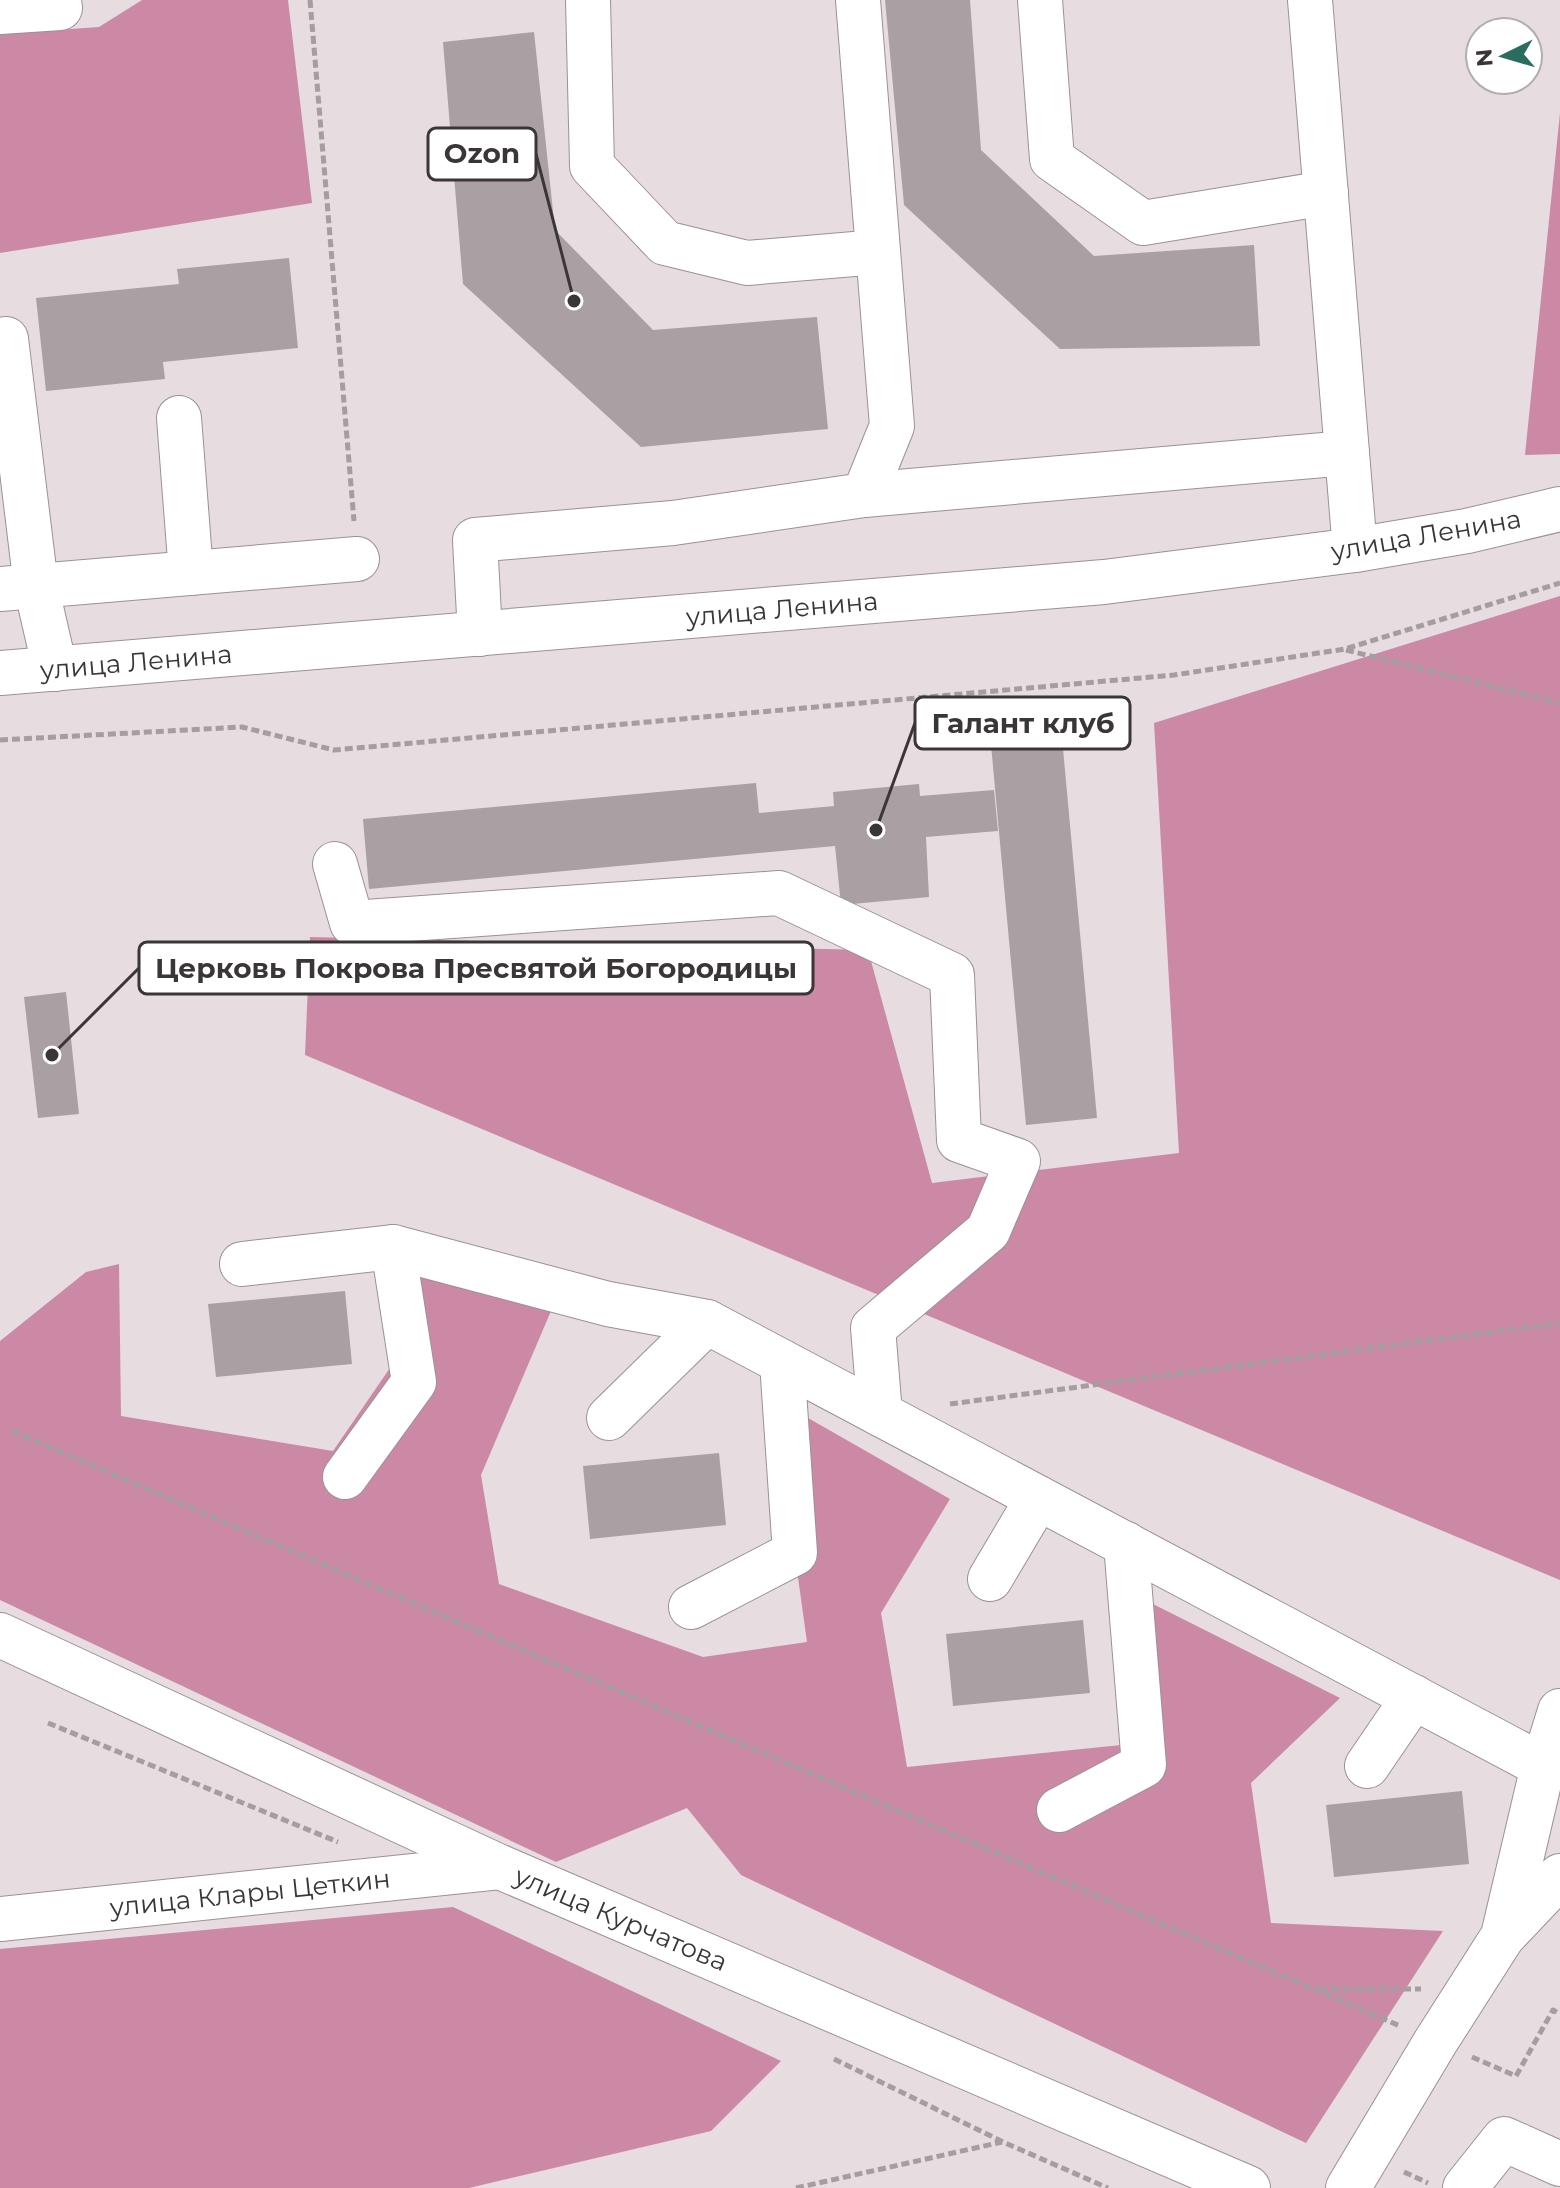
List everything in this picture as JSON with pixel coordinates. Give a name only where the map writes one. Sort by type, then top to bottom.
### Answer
[{"type":"main road","points":[[0,12],[60,8],[59,0]]},
{"type":"main road","points":[[588,0],[592,166],[665,243],[747,263],[878,252]]},
{"type":"main road","points":[[858,0],[892,426],[864,495]]},
{"type":"main road","points":[[1040,0],[1052,159],[1143,223],[1326,193]]},
{"type":"main road","points":[[1310,0],[1355,550]]},
{"type":"main road","points":[[0,340],[6,339],[18,588],[55,669]]},
{"type":"main road","points":[[179,418],[191,573]]},
{"type":"main road","points":[[480,634],[475,540],[673,523],[864,495],[1347,453]]},
{"type":"main road","name":"улица Ленина","points":[[0,673],[1104,582],[1355,550],[1467,531],[1560,509]]},
{"type":"main road","points":[[18,588],[357,559]]},
{"type":"main road","points":[[335,864],[352,923],[779,893],[952,975],[959,1140],[1018,1161],[988,1231],[873,1328],[880,1414]]},
{"type":"main road","points":[[242,1264],[393,1247],[608,1304],[707,1322],[1543,1766]]},
{"type":"main road","points":[[345,1477],[414,1382],[393,1247]]},
{"type":"main road","points":[[609,1418],[707,1322]]},
{"type":"main road","points":[[691,1607],[795,1553],[782,1362]]},
{"type":"main road","points":[[990,1579],[1038,1498]]},
{"type":"main road","points":[[1059,1810],[1144,1765],[1126,1544]]},
{"type":"main road","name":"улица Курчатова","points":[[0,1635],[500,1867],[1248,2188]]},
{"type":"main road","points":[[1367,1766],[1414,1697]]},
{"type":"main road","points":[[1503,1936],[1543,1766],[1560,1711]]},
{"type":"main road","name":"улица Клары Цеткин","points":[[0,1919],[500,1867]]},
{"type":"main road","points":[[1348,2188],[1503,1936],[1560,1876]]},
{"type":"main road","points":[[1465,2188],[1504,2139],[1560,2164]]},
{"type":"path","points":[[310,0],[357,559]]},
{"type":"path","points":[[0,740],[242,727],[334,750],[1174,675],[1345,649],[1560,583]]},
{"type":"path","points":[[1345,649],[1560,703]]},
{"type":"path","points":[[943,1405],[1560,1323]]},
{"type":"path","points":[[12,1431],[1516,2076],[1553,2010],[1560,2014]]},
{"type":"path","points":[[1314,1989],[1469,1990]]},
{"type":"path","points":[[796,2188],[1003,2142]]},
{"type":"shaded area","points":[[142,0],[288,0],[312,203],[0,253],[0,34],[99,27]]},
{"type":"shaded area","points":[[1560,113],[1560,454],[1525,455]]},
{"type":"shaded area","points":[[1560,596],[1560,1580],[305,1055],[310,937],[868,950],[932,1183],[1179,1153],[1154,723]]},
{"type":"shaded area","points":[[405,1236],[554,1304],[481,1475],[499,1584],[703,1657],[807,1642],[773,1398],[950,1499],[881,1613],[907,1767],[1131,1744],[1137,1596],[1340,1698],[1251,1783],[1271,1923],[1443,1931],[1306,2143],[741,1875],[687,1808],[556,1862],[0,1600],[0,1341],[86,1272],[119,1264],[121,1416],[333,1451],[392,1365]]},
{"type":"shaded area","points":[[453,1907],[781,2061],[711,2131],[469,2188],[0,2188],[0,1949]]},
{"type":"building","points":[[885,0],[970,0],[981,150],[1094,256],[1254,245],[1260,346],[1060,349],[904,205]]},
{"type":"building","points":[[534,32],[555,230],[653,330],[817,317],[828,429],[641,447],[463,284],[443,42]]},
{"type":"building","points":[[289,258],[298,348],[163,362],[165,379],[46,391],[36,298],[179,284],[177,269]]},
{"type":"building","points":[[1061,727],[1097,1118],[1026,1125],[990,734]]},
{"type":"building","points":[[756,783],[759,813],[834,806],[833,792],[919,784],[920,796],[994,790],[998,831],[926,837],[929,897],[841,905],[835,846],[369,889],[363,819]]},
{"type":"building","points":[[66,992],[79,1114],[38,1118],[24,997]]},
{"type":"building","points":[[345,1291],[352,1364],[216,1377],[208,1304]]},
{"type":"building","points":[[719,1453],[726,1525],[590,1539],[583,1466]]},
{"type":"building","points":[[1083,1620],[1090,1693],[953,1706],[946,1634]]},
{"type":"building","points":[[1462,1791],[1469,1864],[1334,1877],[1326,1805]]},
{"type":"place","name":"Ozon","points":[[574,301]]},
{"type":"place","name":"Галант клуб","points":[[876,830]]},
{"type":"place","name":"Церковь Покрова Пресвятой Богородицы","points":[[52,1055]]}]
